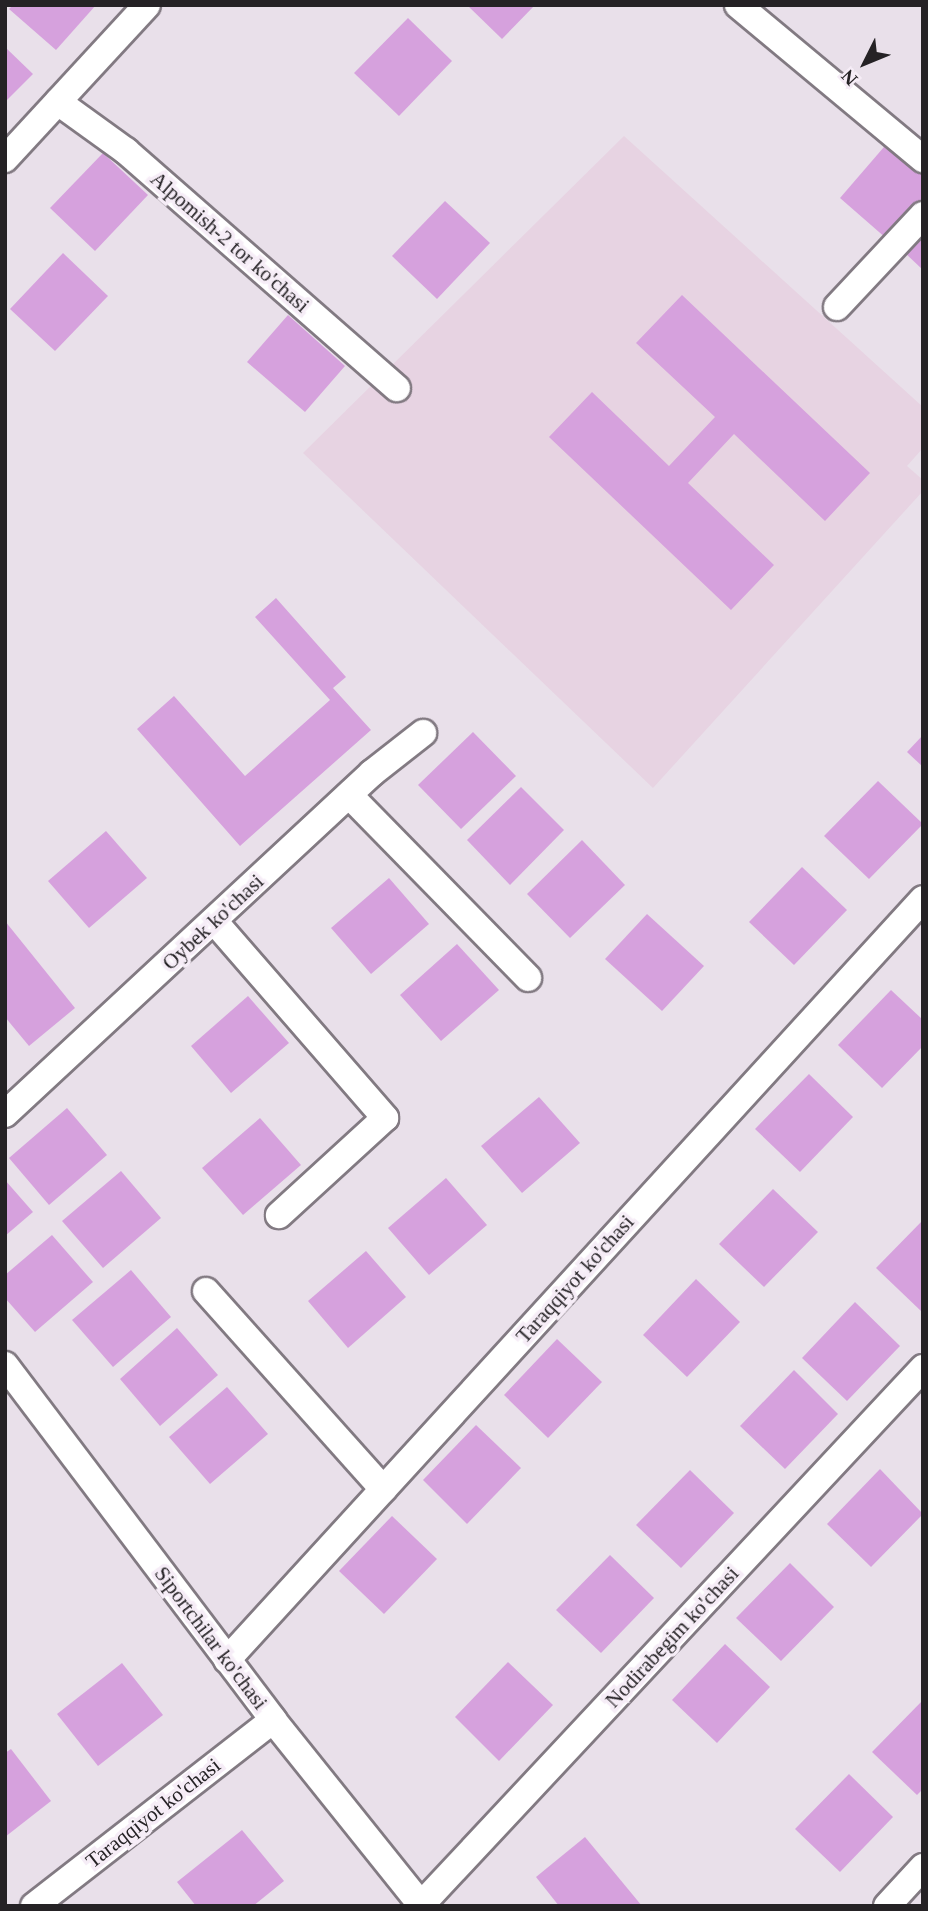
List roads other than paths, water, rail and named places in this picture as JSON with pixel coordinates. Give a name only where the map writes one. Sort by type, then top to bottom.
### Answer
[{"type":"street","points":[[5,159],[147,5]]},
{"type":"street","points":[[738,5],[923,159]]},
{"type":"street","name":"Alpomish-2 tor ko'chasi","points":[[58,102],[126,151],[397,388]]},
{"type":"street","points":[[837,307],[923,215]]},
{"type":"street","name":"Oybek ko'chasi","points":[[5,1114],[349,795],[423,733]]},
{"type":"street","points":[[349,795],[528,978]]},
{"type":"street","name":"Taraqqiyot ko'chasi","points":[[227,1660],[923,899]]},
{"type":"street","points":[[214,920],[386,1118],[279,1215]]},
{"type":"street","points":[[206,1291],[383,1489]]},
{"type":"street","name":"Siportchilar ko'chasi","points":[[5,1365],[273,1720],[422,1905]]},
{"type":"street","name":"Nodirabegim ko'chasi","points":[[422,1905],[923,1368]]},
{"type":"street","name":"Taraqqiyot ko'chasi","points":[[34,1906],[273,1720]]},
{"type":"street","points":[[887,1906],[923,1867]]}]
